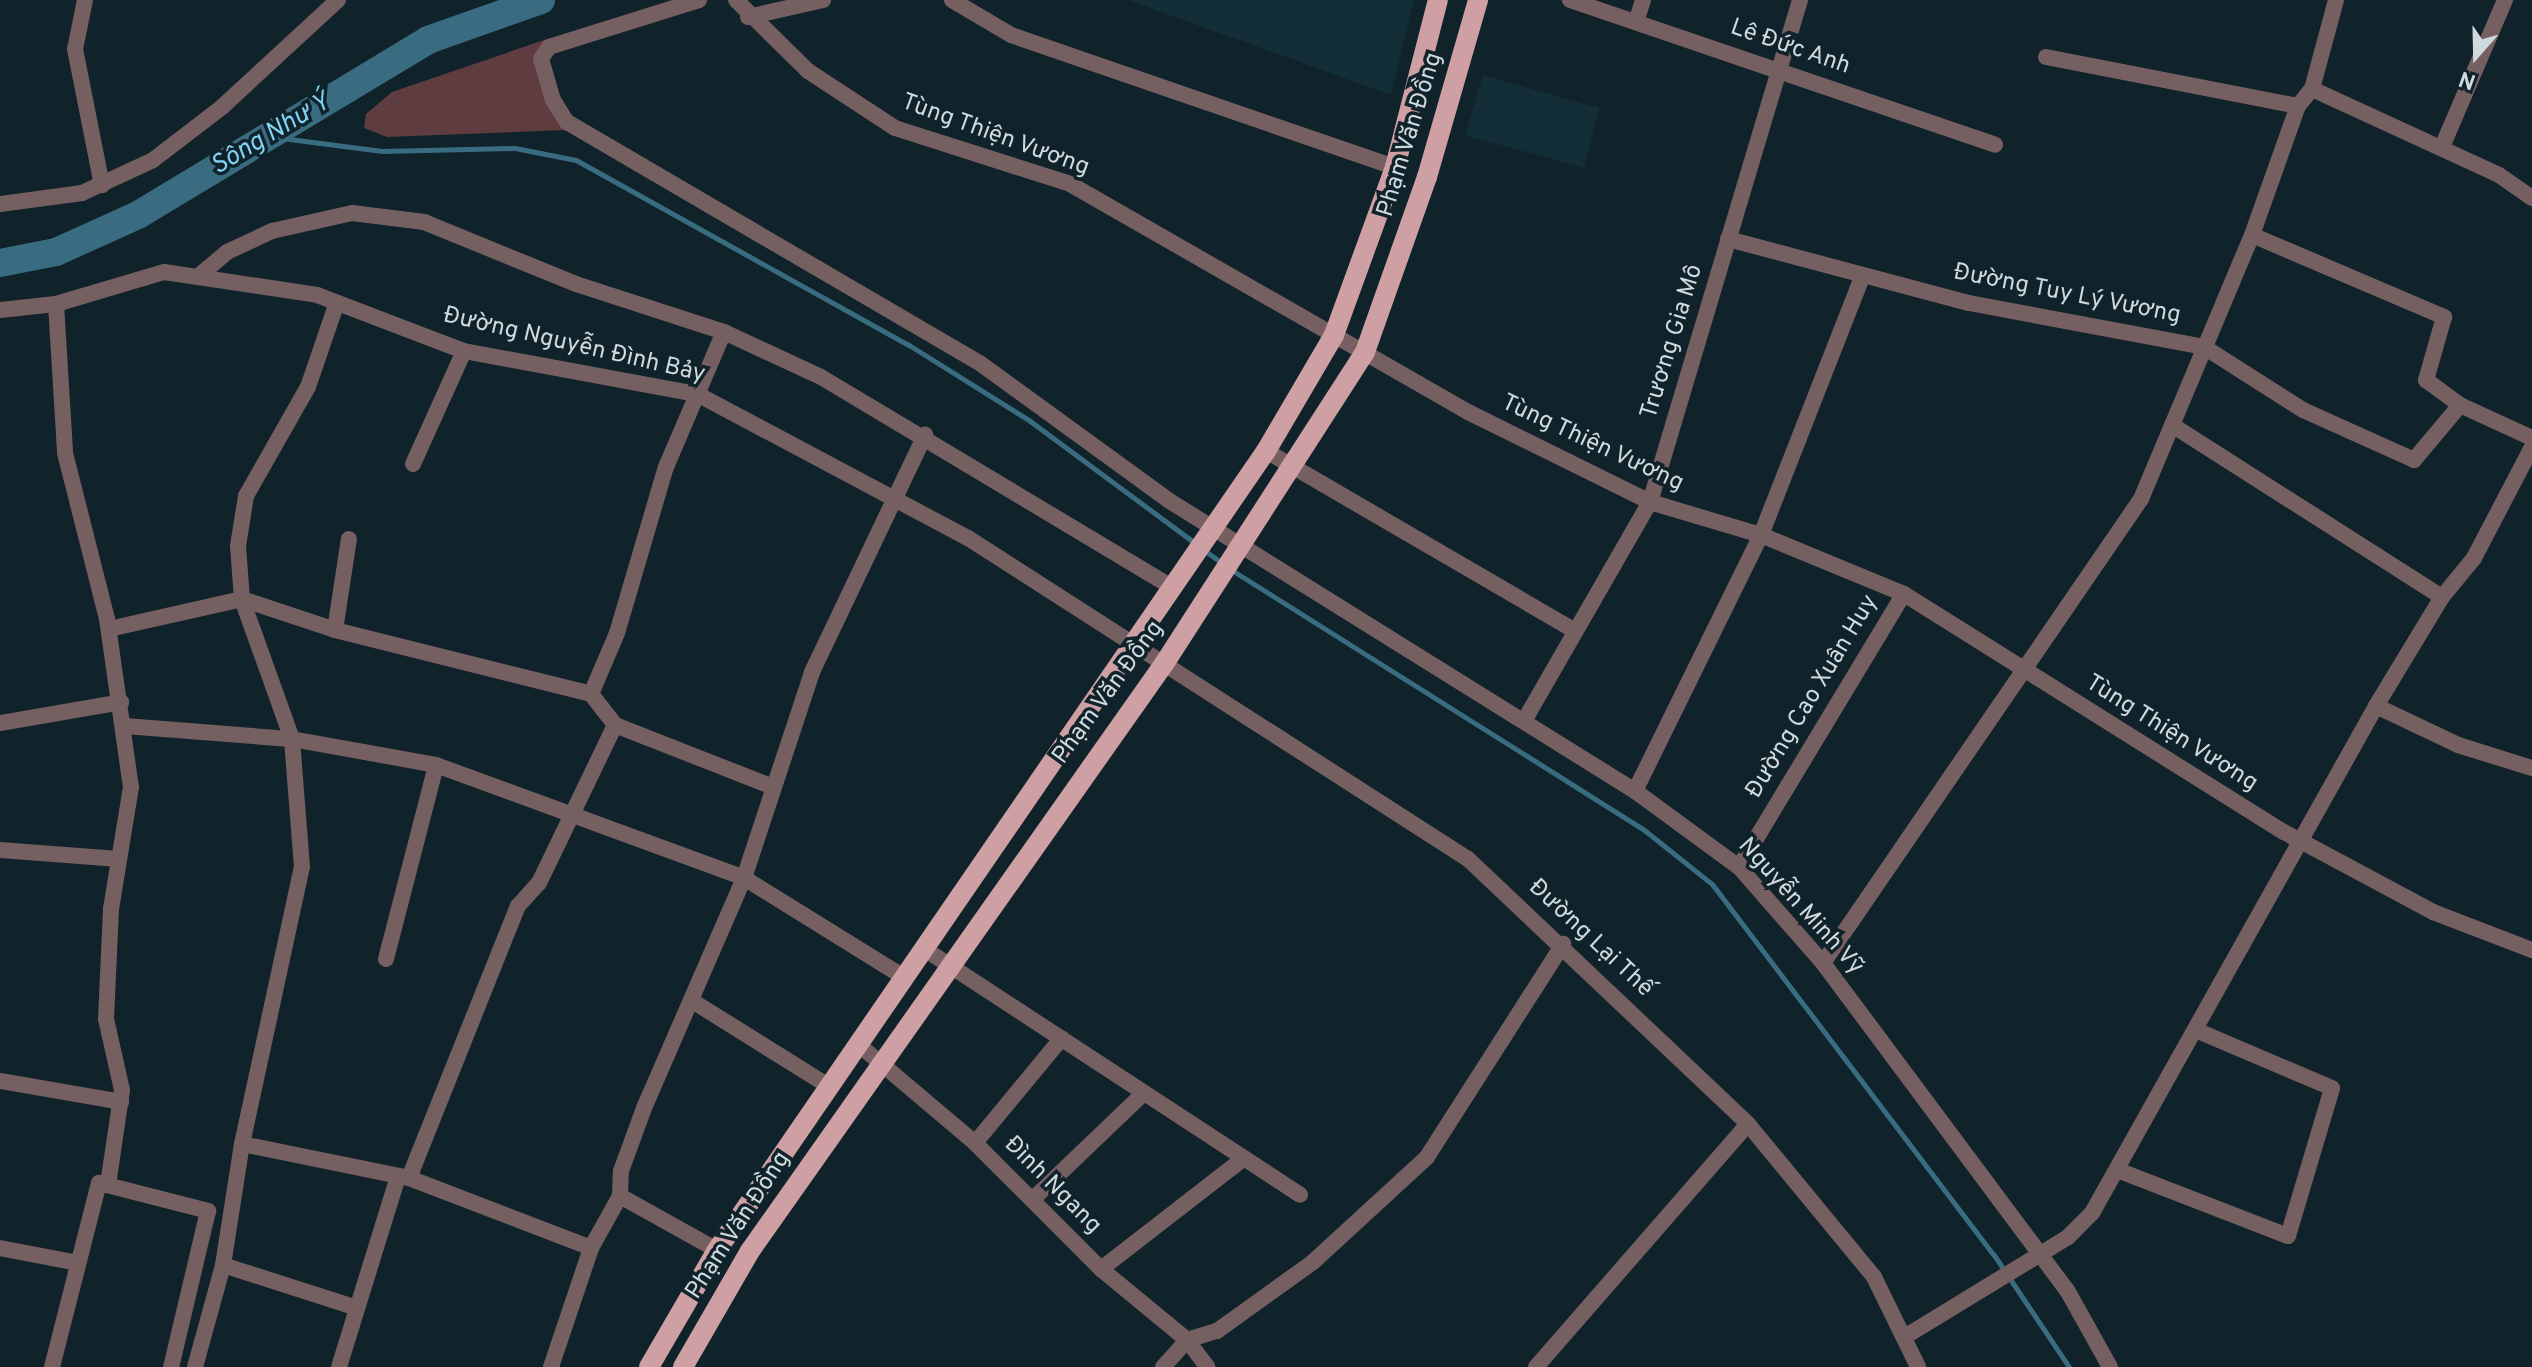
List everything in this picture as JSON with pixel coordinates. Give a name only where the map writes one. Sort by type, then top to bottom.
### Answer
[{"type":"main road","name":"Phạm Văn Đồng","points":[[649,1367],[717,1250],[1266,451],[1334,335],[1395,167],[1438,0]]},
{"type":"main road","name":"Phạm Văn Đồng","points":[[683,1367],[750,1251],[1164,664],[1365,352],[1427,177],[1478,0]]},
{"type":"street","points":[[85,0],[75,49],[102,185]]},
{"type":"street","points":[[0,204],[102,185],[153,160],[222,107],[338,0]]},
{"type":"street","name":"Nguyễn Minh Vỹ","points":[[699,0],[549,47],[541,59],[553,100],[567,122],[981,364],[1209,534],[1524,721],[1635,791],[1739,867],[1823,963],[2037,1255],[2067,1290],[2110,1367]]},
{"type":"street","name":"Tùng Thiện Vương","points":[[736,0],[748,17],[808,71],[895,128],[1070,184],[1468,412],[1650,502],[1761,535],[1904,594],[2303,843],[2433,912],[2532,950]]},
{"type":"street","points":[[748,17],[823,0]]},
{"type":"street","points":[[952,0],[1011,35],[1395,167]]},
{"type":"street","name":"Lê Đức Anh","points":[[1570,0],[1995,145]]},
{"type":"street","points":[[1636,22],[1643,0]]},
{"type":"street","name":"Trương Gia Mô","points":[[1524,721],[1650,502],[1800,0]]},
{"type":"street","points":[[1823,963],[2021,668],[2141,499],[2252,235],[2298,106],[2312,89],[2336,0]]},
{"type":"street","points":[[2442,147],[2505,0]]},
{"type":"street","points":[[2046,57],[2298,106]]},
{"type":"street","points":[[2312,89],[2442,147],[2532,198]]},
{"type":"street","points":[[201,274],[227,252],[272,231],[352,213],[424,222],[576,284],[724,332],[925,435],[1172,587]]},
{"type":"street","points":[[2252,235],[2444,317],[2426,380],[2460,405],[2532,438]]},
{"type":"street","name":"Đường Tuy Lý Vương","points":[[1728,239],[1969,303],[2204,347],[2303,410],[2414,460],[2460,405]]},
{"type":"street","name":"Đường Nguyễn Đình Bảy","points":[[0,310],[56,304],[164,272],[201,274],[317,295],[336,305],[464,351],[697,394],[968,538],[1134,646]]},
{"type":"street","points":[[1635,791],[1761,535],[1863,275]]},
{"type":"street","points":[[56,304],[65,453],[109,629],[125,726],[131,787],[119,859],[106,1019],[121,1102],[108,1185]]},
{"type":"street","points":[[195,1367],[223,1265],[242,1144],[302,867],[292,739],[242,599],[238,546],[246,496],[308,387],[336,305]]},
{"type":"street","points":[[591,694],[617,633],[666,467],[724,332]]},
{"type":"street","points":[[413,464],[464,351]]},
{"type":"street","points":[[2172,425],[2442,597]]},
{"type":"street","points":[[551,1367],[591,1248],[620,1196],[621,1171],[644,1108],[694,1002],[744,878],[812,672],[890,496],[925,435]]},
{"type":"street","points":[[1906,1336],[2023,1266],[2092,1213],[2120,1171],[2376,706],[2442,597],[2474,558],[2532,447]]},
{"type":"street","points":[[1266,451],[1574,630]]},
{"type":"street","points":[[335,630],[349,539]]},
{"type":"street","name":"Đường Cao Xuân Huy","points":[[1739,867],[1904,594]]},
{"type":"street","points":[[109,629],[242,599],[335,630],[591,694],[615,725],[773,787]]},
{"type":"street","name":"Đường Lại Thế","points":[[1134,646],[1457,851],[1563,944],[1748,1124],[1874,1277],[1906,1336],[1918,1367]]},
{"type":"street","points":[[0,723],[121,702]]},
{"type":"street","points":[[2376,706],[2458,745],[2532,768]]},
{"type":"street","points":[[339,1367],[354,1307],[403,1179],[518,906],[539,883],[615,725]]},
{"type":"street","points":[[125,726],[292,739],[436,765],[744,878],[905,978]]},
{"type":"street","points":[[386,959],[436,765]]},
{"type":"street","points":[[0,850],[119,859]]},
{"type":"street","points":[[1163,1367],[1187,1340],[1217,1331],[1252,1309],[1427,1157],[1563,944]]},
{"type":"street","points":[[926,950],[1300,1195]]},
{"type":"street","points":[[694,1002],[830,1087]]},
{"type":"street","points":[[2120,1171],[2288,1236],[2332,1088],[2198,1031]]},
{"type":"street","points":[[975,1143],[1062,1038]]},
{"type":"street","name":"Đình Ngang","points":[[858,1044],[975,1143],[1101,1269],[1187,1340],[1207,1367]]},
{"type":"street","points":[[0,1081],[121,1102]]},
{"type":"street","points":[[1033,1199],[1144,1093]]},
{"type":"street","points":[[1536,1367],[1748,1124]]},
{"type":"street","points":[[242,1144],[403,1179],[591,1248]]},
{"type":"street","points":[[1101,1269],[1244,1158]]},
{"type":"street","points":[[52,1367],[99,1183],[208,1211],[171,1367]]},
{"type":"street","points":[[620,1196],[717,1250]]},
{"type":"street","points":[[0,1248],[78,1263]]},
{"type":"street","points":[[223,1265],[354,1307]]},
{"type":"shaded area","points":[[1128,0],[1414,0],[1391,95]]},
{"type":"shaded area","points":[[547,39],[540,47],[544,93],[567,130],[387,137],[364,128],[366,114],[392,92]]},
{"type":"shaded area","points":[[1483,75],[1599,108],[1584,168],[1465,135]]},
{"type":"waterway","name":"Sông Như Ý","points":[[0,263],[56,252],[138,215],[428,40],[541,0]]},
{"type":"waterway","points":[[266,136],[382,151],[515,148],[576,160],[909,345],[1030,421],[1196,544]]},
{"type":"waterway","points":[[1204,550],[1222,563]]},
{"type":"waterway","points":[[1230,569],[1643,829],[1712,884],[1994,1255],[2069,1367]]}]
